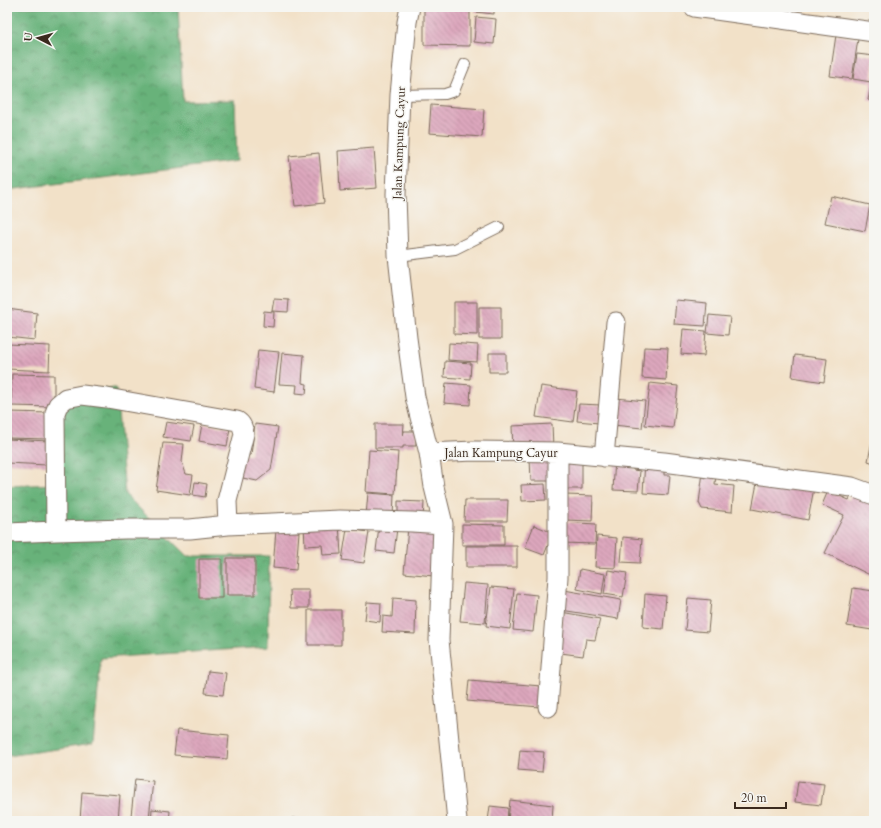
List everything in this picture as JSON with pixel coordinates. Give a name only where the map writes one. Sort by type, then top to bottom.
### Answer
[{"type":"street","name":"Jalan Kampung Cayur","points":[[410,7],[407,22],[400,95],[396,194],[398,256],[415,397],[429,453],[474,451],[558,452],[664,462],[852,487],[874,495]]},
{"type":"street","points":[[694,7],[874,32]]},
{"type":"street","points":[[604,457],[616,322]]},
{"type":"street","points":[[56,531],[56,413],[58,405],[66,398],[82,395],[237,420],[240,423],[244,434],[227,501],[228,525]]},
{"type":"street","points":[[548,707],[558,577],[558,452]]},
{"type":"street","points":[[429,453],[434,487],[443,524],[439,640],[457,821]]},
{"type":"street","points":[[7,533],[126,529],[190,529],[228,525],[340,520],[443,524]]},
{"type":"lane","points":[[400,95],[446,94],[454,90],[465,64]]},
{"type":"lane","points":[[398,256],[455,249],[500,227]]},
{"type":"green space","points":[[7,7],[178,7],[183,101],[235,100],[237,161],[7,190]]},
{"type":"green space","points":[[116,388],[125,494],[187,556],[269,556],[268,647],[101,658],[93,744],[7,756],[7,486],[56,484],[64,390]]},
{"type":"building","points":[[424,7],[470,7],[470,46],[424,45]]},
{"type":"building","points":[[476,7],[494,7],[494,14],[475,12]]},
{"type":"building","points":[[476,17],[496,19],[494,44],[474,42]]},
{"type":"building","points":[[836,35],[858,39],[852,79],[830,76]]},
{"type":"building","points":[[857,54],[874,56],[871,82],[853,79]]},
{"type":"building","points":[[874,76],[874,102],[868,100]]},
{"type":"building","points":[[431,105],[484,109],[482,137],[429,133]]},
{"type":"building","points":[[374,148],[377,188],[340,191],[338,151]]},
{"type":"building","points":[[319,153],[324,203],[295,206],[289,156]]},
{"type":"building","points":[[831,196],[870,205],[865,231],[825,223]]},
{"type":"building","points":[[274,299],[289,300],[288,312],[272,311]]},
{"type":"building","points":[[676,300],[707,303],[705,326],[674,324]]},
{"type":"building","points":[[454,302],[477,302],[477,335],[454,334]]},
{"type":"building","points":[[479,307],[501,307],[501,339],[479,339]]},
{"type":"building","points":[[7,309],[37,313],[35,340],[7,337]]},
{"type":"building","points":[[264,311],[274,312],[273,327],[263,326]]},
{"type":"building","points":[[709,315],[730,317],[728,335],[707,333]]},
{"type":"building","points":[[683,329],[706,331],[704,356],[681,354]]},
{"type":"building","points":[[449,343],[478,345],[477,362],[448,360]]},
{"type":"building","points":[[8,344],[50,346],[49,371],[7,369]]},
{"type":"building","points":[[644,347],[668,348],[666,380],[642,378]]},
{"type":"building","points":[[258,350],[279,352],[274,392],[254,389]]},
{"type":"building","points":[[282,353],[304,355],[302,383],[307,384],[306,394],[296,393],[297,385],[279,384]]},
{"type":"building","points":[[489,353],[506,353],[506,372],[489,372]]},
{"type":"building","points":[[795,355],[827,359],[824,382],[792,377]]},
{"type":"building","points":[[445,361],[471,363],[470,379],[444,377]]},
{"type":"building","points":[[12,374],[54,375],[54,407],[11,406]]},
{"type":"building","points":[[446,383],[471,385],[470,405],[444,403]]},
{"type":"building","points":[[650,383],[678,386],[673,428],[645,425]]},
{"type":"building","points":[[541,386],[577,391],[573,422],[536,417]]},
{"type":"building","points":[[616,398],[645,401],[642,428],[613,425]]},
{"type":"building","points":[[579,404],[601,405],[599,423],[577,421]]},
{"type":"building","points":[[10,412],[49,413],[48,439],[9,438]]},
{"type":"building","points":[[166,422],[194,426],[191,441],[163,437]]},
{"type":"building","points":[[202,424],[230,428],[227,446],[199,441]]},
{"type":"building","points":[[255,424],[278,427],[271,470],[257,481],[238,477],[242,455],[251,455]]},
{"type":"building","points":[[375,424],[404,424],[403,436],[404,431],[416,431],[416,446],[403,446],[403,448],[375,448]]},
{"type":"building","points":[[552,424],[553,447],[513,450],[512,426]]},
{"type":"building","points":[[874,436],[874,463],[868,461]]},
{"type":"building","points":[[7,439],[49,441],[47,465],[7,463]]},
{"type":"building","points":[[163,443],[184,444],[182,462],[186,474],[193,475],[190,495],[156,490]]},
{"type":"building","points":[[369,450],[398,452],[395,494],[366,492]]},
{"type":"building","points":[[560,456],[582,456],[582,489],[561,489]]},
{"type":"building","points":[[550,457],[550,481],[531,481],[530,458]]},
{"type":"building","points":[[615,459],[634,460],[633,470],[640,471],[638,491],[613,490]]},
{"type":"building","points":[[645,461],[664,463],[664,475],[670,475],[668,495],[643,493]]},
{"type":"building","points":[[703,472],[716,473],[715,484],[734,486],[732,512],[702,509],[699,503]]},
{"type":"building","points":[[758,478],[814,488],[808,520],[752,509]]},
{"type":"building","points":[[195,482],[207,484],[205,497],[193,495]]},
{"type":"building","points":[[545,484],[546,500],[522,501],[521,485]]},
{"type":"building","points":[[828,491],[849,500],[852,494],[874,505],[874,573],[872,576],[825,553],[844,515],[822,505]]},
{"type":"building","points":[[368,493],[394,495],[393,517],[366,516]]},
{"type":"building","points":[[566,495],[593,496],[592,521],[565,520]]},
{"type":"building","points":[[465,500],[508,500],[507,521],[464,521]]},
{"type":"building","points":[[398,501],[424,502],[423,519],[398,518]]},
{"type":"building","points":[[562,522],[596,524],[595,544],[561,543]]},
{"type":"building","points":[[339,524],[341,554],[323,555],[322,545],[305,546],[304,525]]},
{"type":"building","points":[[462,524],[504,525],[504,545],[462,545]]},
{"type":"building","points":[[534,525],[553,533],[544,555],[525,548]]},
{"type":"building","points":[[379,526],[397,528],[394,553],[376,551]]},
{"type":"building","points":[[408,527],[438,529],[434,576],[404,573]]},
{"type":"building","points":[[347,529],[369,532],[364,563],[342,560]]},
{"type":"building","points":[[276,530],[299,532],[296,570],[273,568]]},
{"type":"building","points":[[597,536],[617,538],[615,568],[595,567]]},
{"type":"building","points":[[623,537],[642,539],[640,563],[621,562]]},
{"type":"building","points":[[466,546],[517,546],[517,567],[466,567]]},
{"type":"building","points":[[227,558],[255,558],[255,595],[227,595]]},
{"type":"building","points":[[199,559],[222,559],[222,598],[199,598]]},
{"type":"building","points":[[580,569],[605,574],[602,594],[577,589]]},
{"type":"building","points":[[608,570],[627,573],[623,597],[604,594]]},
{"type":"building","points":[[464,583],[488,585],[485,623],[460,621]]},
{"type":"building","points":[[491,587],[514,589],[510,629],[486,626]]},
{"type":"building","points":[[853,588],[874,591],[874,617],[872,630],[847,626]]},
{"type":"building","points":[[290,590],[309,590],[309,608],[291,608]]},
{"type":"building","points":[[564,590],[621,600],[618,619],[561,610]]},
{"type":"building","points":[[517,593],[537,595],[533,632],[513,630]]},
{"type":"building","points":[[645,594],[666,596],[663,629],[643,627]]},
{"type":"building","points":[[393,598],[416,600],[415,634],[382,632],[383,616],[392,617]]},
{"type":"building","points":[[688,598],[711,600],[708,632],[685,630]]},
{"type":"building","points":[[367,602],[381,603],[380,622],[365,620]]},
{"type":"building","points":[[308,610],[341,610],[341,645],[308,645]]},
{"type":"building","points":[[561,612],[600,619],[595,640],[586,639],[583,656],[561,653]]},
{"type":"building","points":[[208,671],[226,673],[223,695],[205,693]]},
{"type":"building","points":[[469,680],[541,686],[540,707],[467,701]]},
{"type":"building","points":[[177,730],[229,735],[227,759],[174,755]]},
{"type":"building","points":[[520,750],[544,752],[542,772],[518,770]]},
{"type":"building","points":[[135,779],[153,781],[149,818],[131,816]]},
{"type":"building","points":[[798,781],[824,784],[821,805],[795,802]]},
{"type":"building","points":[[82,792],[120,795],[118,821],[80,821]]},
{"type":"building","points":[[510,800],[553,805],[552,821],[508,821]]},
{"type":"building","points":[[490,806],[508,808],[507,821],[488,821]]},
{"type":"building","points":[[152,809],[170,811],[169,821],[151,821]]},
{"type":"building","points":[[292,818],[311,820],[311,821],[292,821]]}]
